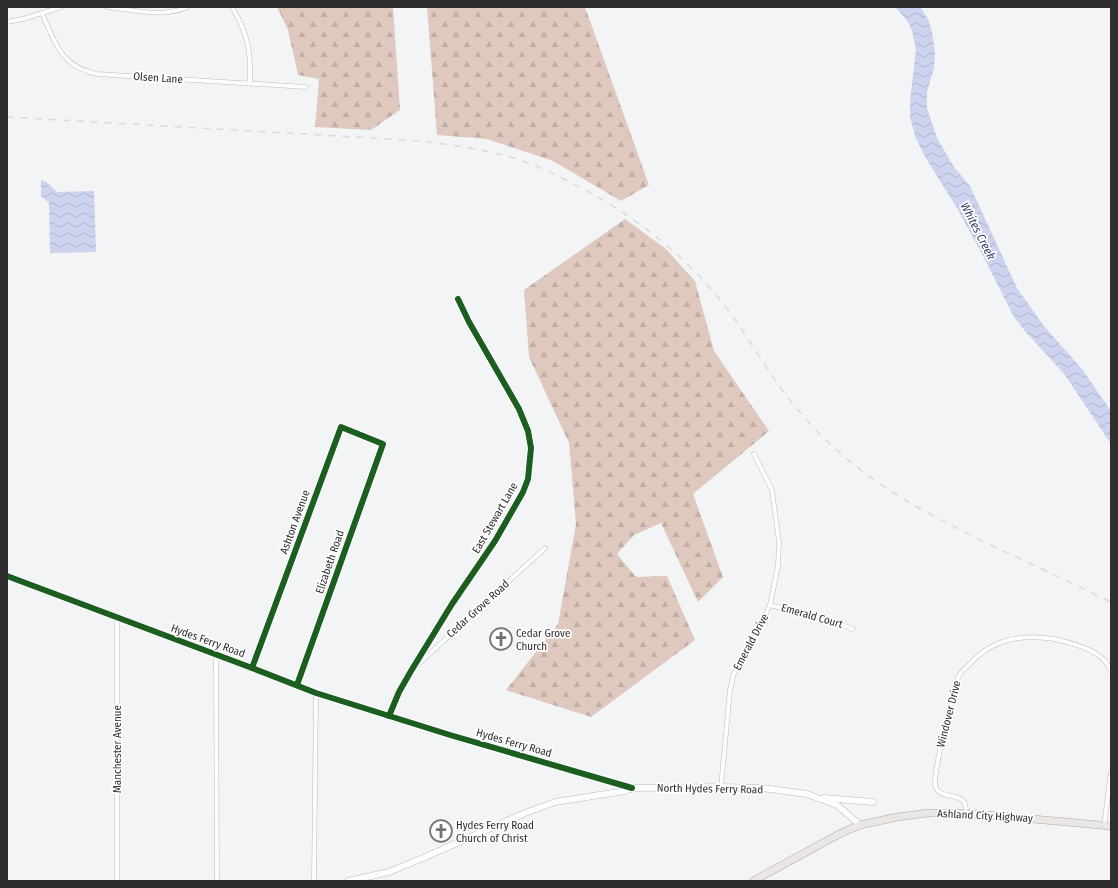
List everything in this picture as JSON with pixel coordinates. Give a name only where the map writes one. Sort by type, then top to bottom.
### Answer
[{"type":"main road","name":"Ashland City Highway","points":[[753,881],[841,833],[860,825],[897,817],[928,813],[966,813],[1108,826]]},
{"type":"street","points":[[7,22],[23,19],[61,7]]},
{"type":"street","points":[[107,7],[161,13],[174,12],[188,7]]},
{"type":"street","points":[[232,7],[247,38],[250,51],[250,82]]},
{"type":"street","name":"Olsen Lane","points":[[42,13],[58,50],[67,60],[86,72],[97,74],[250,82],[306,87]]},
{"type":"street","name":"East Stewart Lane","points":[[389,716],[399,692],[411,671],[510,516],[523,492],[528,478],[531,448],[528,431],[519,409],[469,322],[458,299]]},
{"type":"street","name":"Ashton Avenue","points":[[252,668],[341,427],[384,444],[383,445]]},
{"type":"street","name":"Elizabeth Road","points":[[297,686],[383,445]]},
{"type":"street","name":"Emerald Drive","points":[[721,787],[730,690],[734,672],[763,620],[770,604],[778,566],[779,542],[772,490],[754,454]]},
{"type":"street","name":"Cedar Grove Road","points":[[411,671],[545,548]]},
{"type":"street","name":"Hydes Ferry Road","points":[[7,576],[316,693],[632,788]]},
{"type":"street","name":"Emerald Court","points":[[770,604],[831,621],[853,629]]},
{"type":"street","name":"Manchester Avenue","points":[[117,617],[117,881]]},
{"type":"street","name":"Windover Drive","points":[[966,813],[965,803],[961,799],[944,795],[938,790],[935,784],[939,754],[959,675],[974,659],[988,648],[1001,642],[1018,637],[1040,637],[1079,646],[1104,660],[1111,670]]},
{"type":"street","points":[[217,656],[217,881]]},
{"type":"street","points":[[314,881],[316,693]]},
{"type":"street","points":[[1108,826],[1111,772]]},
{"type":"street","name":"North Hydes Ferry Road","points":[[348,881],[389,872],[525,813],[555,802],[625,791],[632,788],[762,788],[807,794],[837,805],[860,825]]},
{"type":"street","name":"North Hydes Ferry Road","points":[[819,798],[873,802]]},
{"type":"green space","points":[[277,7],[393,7],[400,110],[371,130],[315,127],[319,79],[298,75],[288,30]]},
{"type":"green space","points":[[427,7],[585,7],[649,185],[621,201],[553,161],[487,139],[437,135]]},
{"type":"green space","points":[[625,219],[666,249],[695,281],[714,351],[769,431],[693,494],[723,577],[698,602],[661,523],[634,535],[617,554],[636,577],[667,576],[695,640],[591,717],[506,690],[558,624],[576,524],[569,443],[529,357],[524,290]]},
{"type":"water","name":"Whites Creek","points":[[895,7],[920,7],[928,19],[935,51],[934,68],[927,92],[927,108],[937,138],[954,167],[970,186],[1017,288],[1044,326],[1082,369],[1111,411],[1111,444],[1065,375],[1014,317],[957,208],[925,157],[915,136],[910,117],[910,101],[916,49],[912,31],[908,22]]},
{"type":"water","points":[[41,180],[46,182],[57,192],[94,191],[96,252],[50,253],[49,203],[41,196]]},
{"type":"railway","points":[[7,117],[421,141],[495,153],[521,160],[543,169],[611,205],[656,236],[676,254],[696,273],[731,314],[782,390],[802,414],[838,451],[874,480],[893,493],[951,525],[1111,602]]},
{"type":"cycle path","points":[[389,716],[399,692],[411,671],[452,604],[495,541],[523,492],[528,479],[531,448],[528,431],[519,409],[469,322],[458,299]]},
{"type":"cycle path","points":[[252,668],[341,427],[383,444],[297,685]]},
{"type":"cycle path","points":[[7,576],[316,693],[450,735],[632,788]]},
{"type":"place","name":"Cedar Grove Church","points":[[501,639]]},
{"type":"place","name":"Hydes Ferry Road Church of Christ","points":[[441,831]]}]
